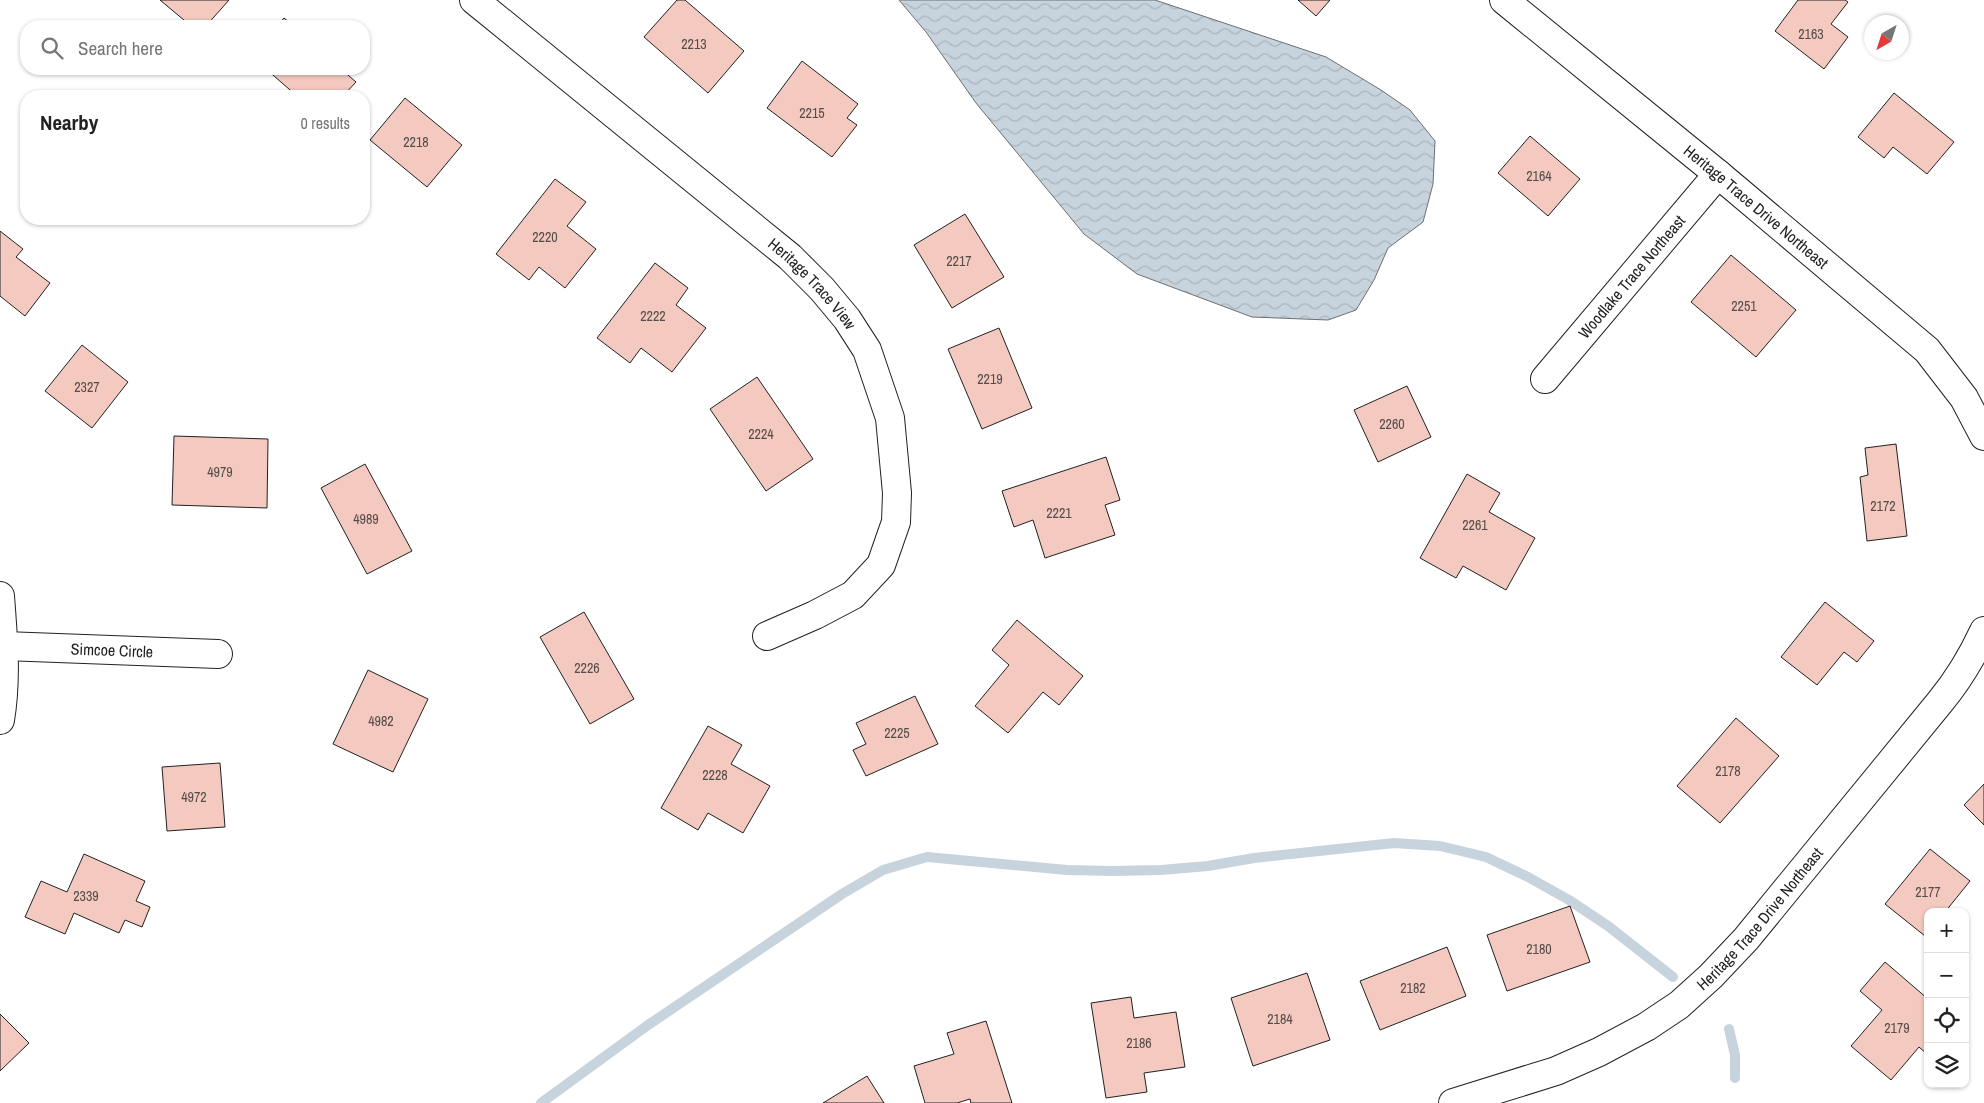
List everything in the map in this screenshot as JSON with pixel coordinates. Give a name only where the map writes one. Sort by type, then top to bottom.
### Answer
[{"type":"street","name":"Heritage Trace View","points":[[474,0],[790,257],[822,289],[847,319],[867,350],[890,418],[897,492],[896,522],[881,565],[853,595],[815,615],[768,636]]},
{"type":"street","name":"Heritage Trace Drive Northeast","points":[[1504,0],[1718,174],[1927,350],[1964,398],[1984,436]]},
{"type":"street","name":"Woodlake Trace Northeast","points":[[1545,379],[1718,174]]},
{"type":"street","points":[[0,596],[4,646],[4,694],[0,720]]},
{"type":"street","name":"Heritage Trace Drive Northeast","points":[[1453,1103],[1556,1071],[1599,1052],[1671,1010],[1705,982],[1746,939],[1957,681],[1974,654],[1984,631]]},
{"type":"street","name":"Simcoe Circle","points":[[4,646],[218,654]]},
{"type":"water","points":[[899,0],[1155,0],[1326,57],[1410,110],[1435,141],[1433,184],[1423,222],[1388,248],[1374,280],[1356,310],[1328,320],[1252,317],[1137,274],[1084,234],[976,103],[926,32]]},
{"type":"building","points":[[160,0],[229,0],[211,20],[184,20]]},
{"type":"building","points":[[677,0],[685,0],[744,51],[708,93],[644,37]]},
{"type":"building","points":[[1298,0],[1330,0],[1316,16]]},
{"type":"building","points":[[1798,0],[1845,0],[1848,2],[1831,24],[1848,37],[1824,69],[1775,31]]},
{"type":"building","points":[[802,61],[858,104],[847,118],[857,125],[832,157],[767,108]]},
{"type":"building","points":[[273,75],[348,75],[356,82],[349,90],[290,90]]},
{"type":"building","points":[[1894,93],[1954,142],[1927,174],[1893,147],[1884,158],[1858,137]]},
{"type":"building","points":[[405,98],[462,145],[427,187],[370,140]]},
{"type":"building","points":[[1530,136],[1580,179],[1548,216],[1498,173]]},
{"type":"building","points":[[555,179],[586,202],[567,226],[596,249],[565,288],[539,267],[529,280],[496,254]]},
{"type":"building","points":[[965,214],[1004,277],[952,308],[914,245]]},
{"type":"building","points":[[0,231],[23,249],[16,257],[50,283],[25,316],[0,296]]},
{"type":"building","points":[[1731,255],[1796,310],[1756,357],[1691,302]]},
{"type":"building","points":[[655,263],[688,288],[676,305],[706,328],[672,372],[641,348],[630,363],[597,338]]},
{"type":"building","points":[[999,328],[1032,408],[982,429],[948,349]]},
{"type":"building","points":[[82,345],[128,382],[92,428],[45,391]]},
{"type":"building","points":[[757,377],[813,459],[766,491],[710,409]]},
{"type":"building","points":[[1407,386],[1431,437],[1378,462],[1354,410]]},
{"type":"building","points":[[174,436],[268,439],[267,508],[172,505]]},
{"type":"building","points":[[1896,444],[1907,536],[1867,541],[1860,477],[1868,475],[1865,448]]},
{"type":"building","points":[[1106,457],[1120,500],[1105,505],[1115,535],[1045,558],[1033,520],[1014,527],[1002,491]]},
{"type":"building","points":[[365,464],[412,551],[367,574],[321,488]]},
{"type":"building","points":[[1467,474],[1500,493],[1489,512],[1535,538],[1506,590],[1463,566],[1456,578],[1420,558]]},
{"type":"building","points":[[1825,602],[1874,641],[1857,662],[1844,652],[1817,685],[1781,657]]},
{"type":"building","points":[[584,612],[634,699],[590,724],[540,637]]},
{"type":"building","points":[[1017,620],[1083,676],[1059,705],[1043,692],[1008,733],[975,706],[1009,665],[992,650]]},
{"type":"building","points":[[368,670],[428,699],[393,772],[333,744]]},
{"type":"building","points":[[915,696],[938,744],[866,776],[853,750],[866,744],[856,723]]},
{"type":"building","points":[[1736,718],[1779,756],[1720,823],[1677,786]]},
{"type":"building","points":[[708,726],[742,745],[731,764],[770,786],[743,833],[708,813],[698,830],[661,808]]},
{"type":"building","points":[[220,763],[225,827],[167,831],[162,767]]},
{"type":"building","points":[[1984,784],[1984,825],[1964,805]]},
{"type":"building","points":[[1930,849],[1970,881],[1948,908],[1924,908],[1924,935],[1885,904]]},
{"type":"building","points":[[84,854],[145,881],[136,901],[150,907],[142,927],[125,920],[119,933],[74,913],[65,934],[25,917],[41,881],[67,892]]},
{"type":"building","points":[[1570,906],[1590,962],[1507,991],[1487,935]]},
{"type":"building","points":[[1447,947],[1466,996],[1380,1030],[1360,981]]},
{"type":"building","points":[[1885,962],[1924,996],[1924,1051],[1919,1047],[1891,1080],[1851,1046],[1882,1010],[1860,991]]},
{"type":"building","points":[[1307,973],[1330,1040],[1253,1066],[1231,998]]},
{"type":"building","points":[[1131,997],[1134,1018],[1176,1012],[1185,1067],[1144,1073],[1147,1092],[1106,1098],[1091,1003]]},
{"type":"building","points":[[0,1014],[29,1043],[0,1071]]},
{"type":"building","points":[[986,1021],[1012,1103],[971,1103],[970,1099],[957,1103],[925,1103],[914,1066],[954,1054],[947,1033]]},
{"type":"building","points":[[867,1076],[884,1103],[823,1103]]},
{"type":"waterway","points":[[541,1103],[648,1025],[842,894],[883,870],[927,857],[1067,870],[1161,870],[1394,843],[1440,846],[1486,857],[1528,877],[1569,900],[1608,926],[1673,977]]},
{"type":"waterway","points":[[1729,1029],[1735,1055],[1735,1078]]}]
